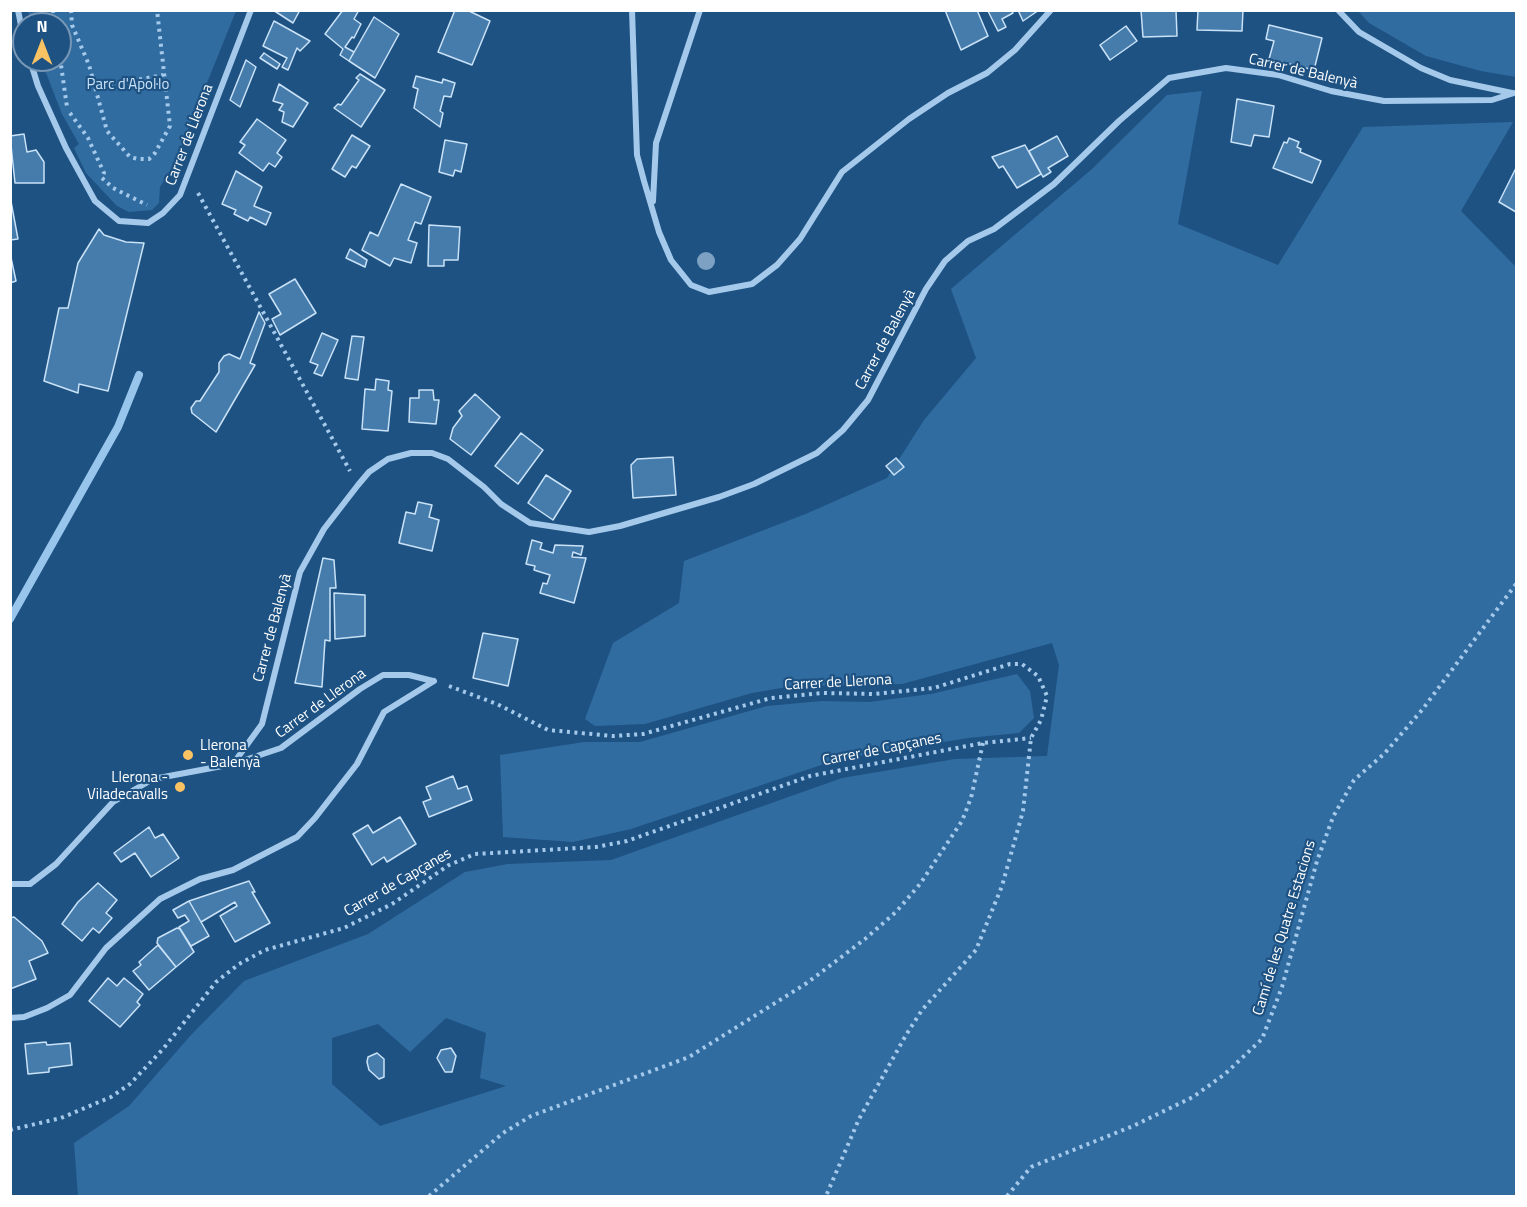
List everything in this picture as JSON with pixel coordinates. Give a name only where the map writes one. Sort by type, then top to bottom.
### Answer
[{"type":"street","name":"Carrer de Llerona","points":[[163,213],[180,195],[251,10]]},
{"type":"street","points":[[632,10],[637,155],[659,232],[671,260],[691,285],[709,292],[752,284],[777,265],[800,239],[842,172],[909,119],[948,93],[987,73],[1015,50],[1051,10]]},
{"type":"street","points":[[653,205],[656,143],[700,10]]},
{"type":"street","points":[[1338,10],[1359,32],[1421,68],[1450,80],[1515,94]]},
{"type":"street","name":"Carrer de Balenyà","points":[[233,764],[262,724],[300,572],[324,529],[358,485],[369,472],[388,459],[411,453],[432,453],[448,459],[484,487],[501,504],[530,523],[589,532],[719,497],[754,484],[817,453],[843,430],[868,400],[926,289],[945,261],[968,241],[993,229],[1054,184],[1119,121],[1169,78],[1226,68],[1278,75],[1331,91],[1383,101],[1492,100],[1515,94]]},
{"type":"street","points":[[34,72],[66,148],[95,201],[119,220],[131,223],[148,223],[163,213]]},
{"type":"street","name":"Carrer de Llerona","points":[[10,884],[30,884],[56,864],[113,802],[153,779],[233,764],[281,748],[360,689],[383,675],[409,675],[434,681]]},
{"type":"street","points":[[10,1018],[40,1011],[69,995],[106,948],[136,918],[160,899],[200,879],[233,870],[297,837],[315,818],[357,764],[384,712],[434,681]]},
{"type":"path","points":[[70,10],[72,25],[95,88],[107,131],[130,158],[149,159],[155,153],[170,126],[157,10]]},
{"type":"path","points":[[62,72],[67,108],[88,138],[104,173],[102,178]]},
{"type":"path","points":[[95,88],[163,75]]},
{"type":"path","points":[[97,173],[113,188],[163,213]]},
{"type":"path","points":[[188,174],[358,485]]},
{"type":"path","name":"Camí de les Quatre Estacions","points":[[1007,1197],[1031,1167],[1133,1126],[1193,1097],[1225,1074],[1262,1039],[1282,987],[1311,882],[1333,817],[1354,780],[1383,754],[1422,710],[1516,584]]},
{"type":"path","name":"Carrer de Llerona","points":[[434,681],[497,704],[548,730],[614,736],[643,734],[771,698],[823,693],[874,694],[934,688],[1010,664],[1022,664],[1038,676],[1047,696],[1041,720],[1031,738]]},
{"type":"path","points":[[826,1197],[859,1119],[906,1035],[922,1010],[976,950],[1002,886],[1023,811],[1031,738]]},
{"type":"path","name":"Carrer de Capçanes","points":[[10,1130],[61,1118],[111,1097],[130,1084],[163,1049],[216,982],[239,964],[265,950],[344,928],[392,904],[449,865],[476,854],[596,848],[627,841],[810,776],[983,743],[1031,738]]},
{"type":"path","points":[[429,1197],[503,1133],[531,1116],[689,1057],[807,983],[865,939],[896,912],[920,884],[962,820],[971,798],[983,743]]},
{"type":"green space","name":"Parc d'Apol·lo","points":[[236,11],[175,162],[160,187],[159,203],[152,210],[129,212],[117,206],[86,173],[74,148],[79,144],[62,114],[46,72],[72,72],[72,12],[28,12]]},
{"type":"green space","points":[[1358,11],[1516,11],[1516,77],[1481,71],[1426,56],[1369,23]]},
{"type":"green space","points":[[1202,91],[1178,224],[1278,265],[1363,127],[1513,122],[1461,211],[1516,267],[1516,1196],[78,1196],[74,1143],[129,1106],[190,1036],[244,981],[368,934],[465,872],[508,864],[611,860],[842,778],[955,759],[1047,756],[1059,665],[1052,643],[902,684],[793,686],[752,693],[645,724],[595,726],[585,719],[613,643],[679,603],[684,561],[808,513],[887,478],[924,420],[976,358],[951,289],[1092,169],[1167,95]],"holes":[[[446,1018],[486,1033],[480,1078],[506,1086],[380,1126],[332,1084],[332,1038],[378,1024],[410,1052]]]},
{"type":"green space","points":[[1017,674],[1030,691],[1034,718],[1019,733],[968,738],[839,759],[631,829],[573,842],[503,837],[500,755],[584,742],[640,742],[767,706],[822,701],[869,702],[931,694]]},
{"type":"building","points":[[273,10],[300,10],[293,23]]},
{"type":"building","points":[[343,10],[359,10],[354,19],[361,24],[354,38],[352,37],[345,47],[354,52],[349,61],[340,55],[343,49],[325,34]]},
{"type":"building","points":[[455,10],[467,10],[490,21],[472,65],[438,52]]},
{"type":"building","points":[[945,10],[977,10],[988,36],[961,50]]},
{"type":"building","points":[[1011,10],[1013,13],[1002,19],[1006,27],[998,31],[988,11]]},
{"type":"building","points":[[1018,10],[1039,10],[1023,21]]},
{"type":"building","points":[[1141,10],[1176,10],[1177,36],[1143,37]]},
{"type":"building","points":[[1198,10],[1243,10],[1242,31],[1197,30]]},
{"type":"building","points":[[374,17],[399,34],[375,78],[349,61]]},
{"type":"building","points":[[274,21],[310,41],[300,51],[297,48],[288,70],[282,67],[287,58],[263,46]]},
{"type":"building","points":[[1269,25],[1322,38],[1314,70],[1269,59],[1274,41],[1266,39]]},
{"type":"building","points":[[1126,26],[1137,41],[1110,60],[1100,45]]},
{"type":"building","points":[[264,53],[280,64],[277,69],[260,58]]},
{"type":"building","points":[[246,60],[256,67],[240,107],[230,100]]},
{"type":"building","points":[[360,74],[385,90],[361,127],[334,108],[338,104],[341,105],[359,80],[356,78]]},
{"type":"building","points":[[416,76],[442,83],[443,79],[455,83],[451,97],[444,96],[440,111],[443,113],[440,127],[414,108],[418,89],[413,87]]},
{"type":"building","points":[[279,84],[308,103],[293,127],[282,122],[284,112],[279,110],[283,104],[273,101]]},
{"type":"building","points":[[1237,99],[1274,106],[1269,137],[1254,135],[1251,146],[1231,142]]},
{"type":"building","points":[[257,119],[286,140],[277,153],[282,157],[275,167],[269,163],[263,171],[239,153],[245,145],[240,142]]},
{"type":"building","points":[[24,134],[27,152],[36,150],[44,162],[44,183],[15,183],[10,136]]},
{"type":"building","points":[[352,135],[370,146],[356,168],[352,166],[345,177],[332,169]]},
{"type":"building","points":[[1057,136],[1068,156],[1048,168],[1051,172],[1043,177],[1029,151]]},
{"type":"building","points":[[1289,138],[1299,142],[1297,147],[1301,149],[1300,152],[1321,161],[1312,183],[1273,168],[1284,142],[1287,143]]},
{"type":"building","points":[[445,140],[467,144],[461,172],[455,170],[453,176],[439,172]]},
{"type":"building","points":[[1025,145],[1041,174],[1017,188],[1003,166],[999,168],[992,157]]},
{"type":"building","points":[[1516,168],[1516,212],[1499,202]]},
{"type":"building","points":[[236,171],[262,187],[254,206],[271,213],[266,225],[250,217],[248,221],[234,214],[236,210],[222,204]]},
{"type":"building","points":[[401,184],[431,197],[421,224],[415,222],[408,240],[417,243],[411,263],[394,258],[390,266],[362,250],[370,232],[378,236]]},
{"type":"building","points":[[10,196],[18,239],[10,240]]},
{"type":"building","points":[[429,225],[460,227],[458,260],[444,260],[444,266],[428,266]]},
{"type":"building","points":[[99,229],[104,235],[126,242],[144,243],[108,391],[79,384],[78,393],[44,381],[59,308],[68,308],[78,263]]},
{"type":"building","points":[[350,249],[367,260],[365,267],[346,258]]},
{"type":"building","points":[[10,253],[16,281],[10,283]]},
{"type":"building","points":[[295,279],[316,313],[280,335],[272,319],[281,314],[269,294]]},
{"type":"building","points":[[259,312],[265,323],[250,363],[255,365],[216,432],[192,413],[191,408],[196,401],[200,401],[219,372],[219,363],[224,356],[229,354],[240,359]]},
{"type":"building","points":[[322,333],[338,340],[322,376],[314,373],[318,365],[310,362]]},
{"type":"building","points":[[352,336],[364,337],[358,380],[345,378]]},
{"type":"building","points":[[376,379],[389,381],[388,390],[392,391],[388,431],[362,429],[365,389],[375,390]]},
{"type":"building","points":[[419,390],[433,390],[434,400],[439,400],[436,424],[409,422],[410,398],[419,398]]},
{"type":"building","points":[[475,394],[500,417],[471,455],[450,439],[453,428],[462,416],[459,411]]},
{"type":"building","points":[[521,433],[543,450],[518,484],[495,466]]},
{"type":"building","points":[[673,457],[676,495],[633,498],[631,465],[637,459]]},
{"type":"building","points":[[896,458],[904,467],[894,475],[886,466]]},
{"type":"building","points":[[546,475],[571,491],[553,520],[528,503]]},
{"type":"building","points":[[418,502],[432,505],[429,517],[439,520],[432,551],[399,543],[406,512],[415,514]]},
{"type":"building","points":[[532,540],[542,543],[540,549],[553,553],[555,545],[583,546],[581,555],[573,552],[572,557],[586,558],[574,603],[540,593],[543,583],[547,584],[550,575],[534,570],[535,566],[526,564]]},
{"type":"building","points":[[323,558],[334,560],[336,588],[330,588],[330,641],[325,640],[322,687],[295,683]]},
{"type":"building","points":[[334,593],[365,595],[365,636],[335,639]]},
{"type":"building","points":[[483,633],[518,639],[508,686],[473,678]]},
{"type":"building","points":[[453,776],[458,789],[467,786],[472,800],[429,817],[423,802],[431,799],[426,787]]},
{"type":"building","points":[[400,817],[416,844],[387,862],[384,857],[372,865],[353,834],[368,825],[373,833]]},
{"type":"building","points":[[149,827],[155,838],[163,834],[179,858],[151,877],[135,853],[121,862],[114,853]]},
{"type":"building","points":[[249,881],[255,892],[252,892],[270,923],[235,942],[220,916],[237,906],[235,902],[201,922],[189,901]]},
{"type":"building","points":[[98,883],[117,900],[106,913],[112,918],[99,933],[93,928],[82,941],[62,924],[78,902]]},
{"type":"building","points":[[189,901],[209,936],[191,946],[179,927],[189,921],[185,915],[178,918],[173,910]]},
{"type":"building","points":[[14,917],[42,941],[48,953],[29,961],[36,979],[10,989],[10,918]]},
{"type":"building","points":[[177,928],[180,929],[194,952],[176,967],[157,943],[158,938]]},
{"type":"building","points":[[158,945],[176,967],[149,990],[133,971],[141,965],[139,962]]},
{"type":"building","points":[[108,978],[117,986],[124,978],[143,994],[137,1002],[140,1005],[120,1027],[89,1001]]},
{"type":"building","points":[[46,1042],[47,1045],[70,1043],[72,1065],[49,1068],[49,1072],[28,1074],[25,1044]]},
{"type":"building","points":[[451,1048],[456,1056],[452,1072],[445,1072],[437,1058],[441,1050]]},
{"type":"building","points":[[377,1053],[384,1059],[384,1077],[379,1079],[369,1070],[367,1062],[368,1057]]},
{"type":"waterway","points":[[10,619],[118,427],[139,375]]},
{"type":"place","name":"Llerona - Balenyà","points":[[188,755]]},
{"type":"place","name":"Llerona - Viladecavalls","points":[[180,787]]}]
